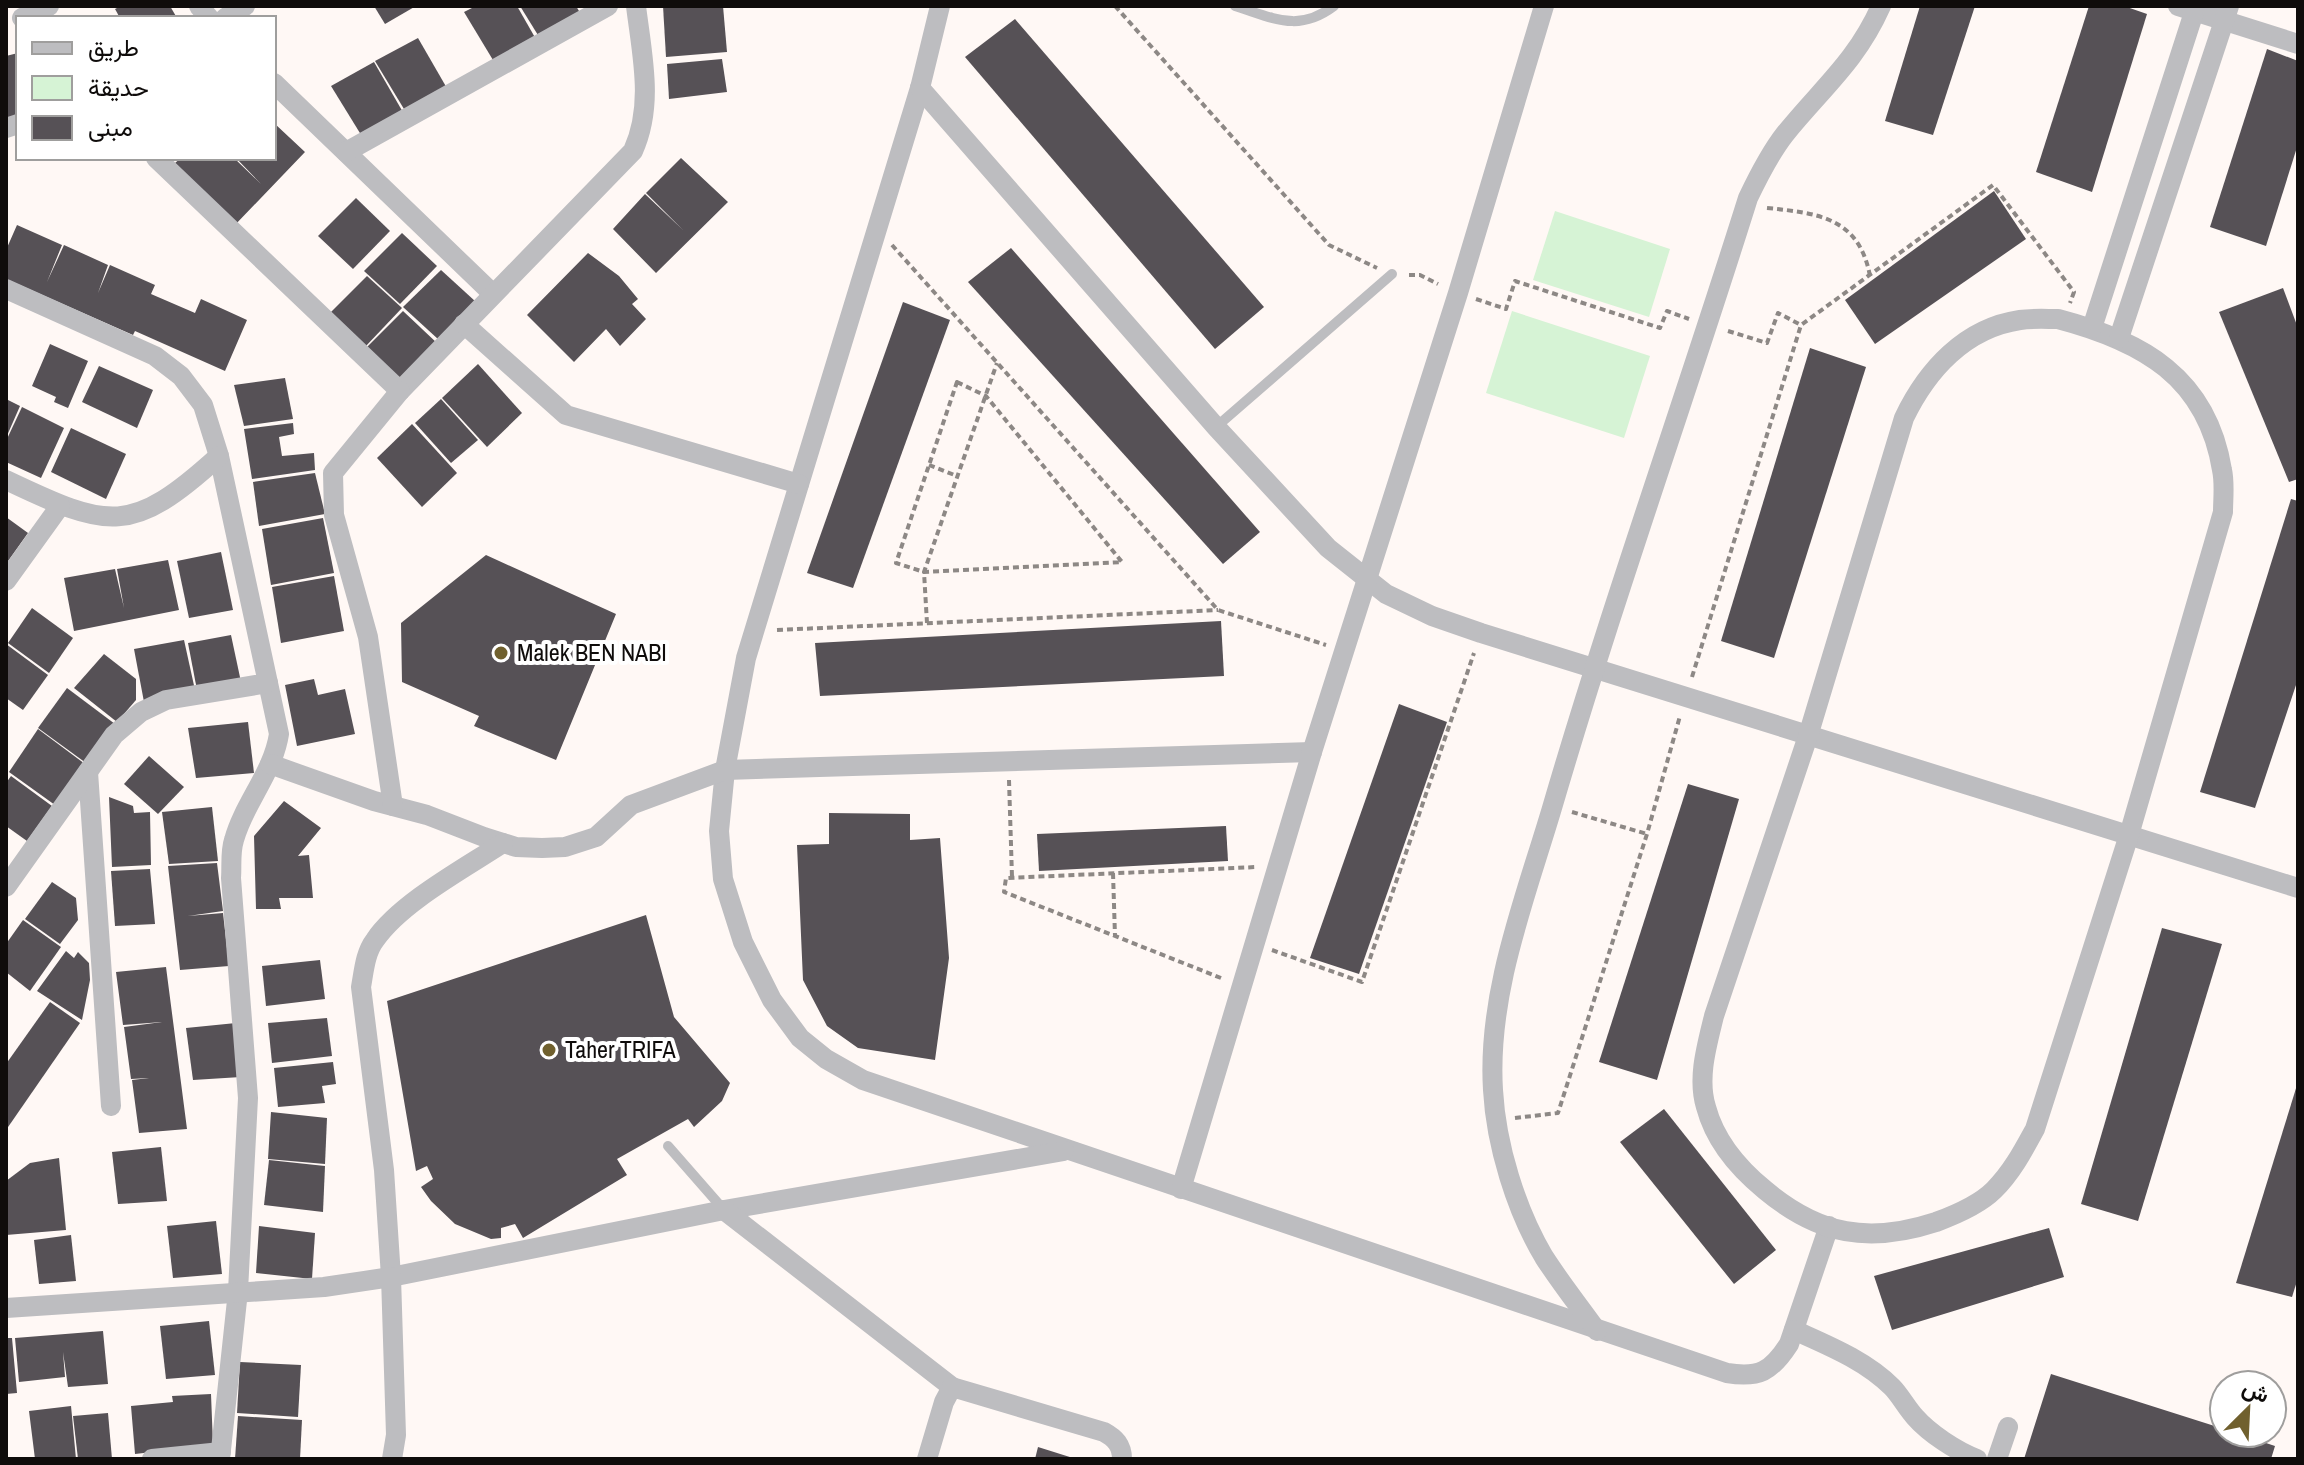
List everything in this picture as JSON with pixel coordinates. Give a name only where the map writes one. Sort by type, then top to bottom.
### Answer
[{"type":"street","points":[[27,16],[49,6]]},
{"type":"street","points":[[346,152],[608,6]]},
{"type":"street","points":[[393,806],[368,637],[334,515],[333,473],[400,391],[633,151],[642,130],[646,95],[636,6]]},
{"type":"street","points":[[940,6],[920,88],[746,658],[725,770],[719,831],[723,879],[743,942],[772,1000],[800,1038],[826,1059],[863,1080],[1727,1373],[1755,1375],[1770,1368],[1780,1358],[1789,1344],[1829,1226]]},
{"type":"street","points":[[1181,1189],[1312,752],[1458,293],[1544,6]]},
{"type":"street","points":[[1597,1331],[1543,1255],[1516,1195],[1500,1145],[1493,1090],[1493,1035],[1502,977],[1593,669],[1746,206],[1762,168],[1785,134],[1853,58],[1881,6]]},
{"type":"street","points":[[2092,328],[2189,8],[2226,13],[2298,44]]},
{"type":"street","points":[[2119,338],[2226,13]]},
{"type":"street","points":[[276,85],[493,294]]},
{"type":"street","points":[[920,88],[1216,427],[1328,548],[1368,582],[1408,606],[1593,669],[2298,888]]},
{"type":"street","points":[[158,160],[400,391]]},
{"type":"street","points":[[6,289],[155,356],[181,376],[203,405],[219,456],[279,734],[276,753],[245,811],[233,843],[231,878],[248,1098],[238,1291],[221,1456],[152,1459]]},
{"type":"street","points":[[2019,320],[2065,321],[2092,328],[2147,352],[2174,373],[2199,402],[2213,432],[2223,472],[2223,512],[2129,835],[2035,1129],[2012,1171],[1991,1193],[1954,1216],[1881,1235],[1842,1231],[1801,1216],[1746,1174],[1716,1135],[1704,1104],[1703,1061],[1714,1016],[1808,736],[1904,418],[1918,388],[1937,365],[1966,341],[1990,329],[2019,320]]},
{"type":"street","points":[[464,324],[566,415],[799,484]]},
{"type":"street","points":[[6,480],[60,506],[100,518],[128,516],[153,508],[182,490],[219,456]]},
{"type":"street","points":[[6,581],[60,506]]},
{"type":"street","points":[[6,887],[114,735],[141,712],[166,700],[268,683]]},
{"type":"street","points":[[270,764],[503,843],[542,848],[565,847],[596,837],[631,805],[725,770],[1312,752]]},
{"type":"street","points":[[88,772],[111,1106]]},
{"type":"street","points":[[392,1459],[396,1435],[391,1277],[384,1170],[361,987],[365,962],[373,942],[413,903],[503,843]]},
{"type":"street","points":[[6,1308],[324,1287],[391,1277],[724,1210],[1068,1150]]},
{"type":"street","points":[[724,1210],[952,1387],[1104,1432],[1115,1438],[1122,1451],[1122,1459]]},
{"type":"street","points":[[1794,1330],[1870,1369],[1892,1386],[1917,1419],[1964,1454],[1977,1459]]},
{"type":"street","points":[[927,1459],[944,1402],[952,1387]]},
{"type":"street","points":[[1997,1459],[2008,1427]]},
{"type":"lane","points":[[1235,6],[1289,23],[1311,21],[1334,6]]},
{"type":"lane","points":[[1216,427],[1392,274]]},
{"type":"lane","points":[[668,1146],[724,1210]]},
{"type":"path","points":[[1115,6],[1329,245],[1392,274],[1420,275],[1458,293],[1506,309],[1515,281],[1660,328],[1667,311],[1767,343],[1778,313],[1801,325]]},
{"type":"path","points":[[1746,206],[1809,212],[1836,223],[1860,244],[1867,258],[1870,276],[1993,185],[2074,292],[2065,321]]},
{"type":"path","points":[[877,228],[1218,610]]},
{"type":"path","points":[[927,623],[924,572],[997,363]]},
{"type":"path","points":[[957,382],[986,396],[1122,562],[924,572],[896,563],[957,382]]},
{"type":"path","points":[[929,465],[958,476]]},
{"type":"path","points":[[755,631],[1218,610],[1346,652]]},
{"type":"path","points":[[1255,944],[1362,982],[1481,633]]},
{"type":"path","points":[[1009,762],[1012,877]]},
{"type":"path","points":[[1552,807],[1647,834]]},
{"type":"path","points":[[1242,986],[1004,892],[1006,878],[1278,866]]},
{"type":"path","points":[[1113,873],[1115,936]]},
{"type":"path","points":[[1497,1120],[1558,1113]]},
{"type":"green space","points":[[1555,211],[1670,249],[1649,317],[1533,280]]},
{"type":"green space","points":[[1512,311],[1650,356],[1624,438],[1486,393]]},
{"type":"building","points":[[121,6],[170,6],[176,16],[119,16],[115,9]]},
{"type":"building","points":[[374,6],[416,6],[385,24]]},
{"type":"building","points":[[476,6],[517,6],[537,41],[496,65],[464,12]]},
{"type":"building","points":[[520,6],[576,6],[582,16],[541,40]]},
{"type":"building","points":[[663,6],[723,6],[727,52],[666,57]]},
{"type":"building","points":[[1920,6],[1975,6],[1933,135],[1885,121]]},
{"type":"building","points":[[2089,6],[2124,6],[2147,14],[2092,192],[2036,172]]},
{"type":"building","points":[[1015,19],[1264,307],[1215,349],[965,57]]},
{"type":"building","points":[[418,38],[448,90],[407,114],[375,61]]},
{"type":"building","points":[[2267,49],[2298,61],[2298,144],[2266,246],[2210,227]]},
{"type":"building","points":[[16,54],[16,119],[6,122],[6,56]]},
{"type":"building","points":[[722,59],[727,92],[669,99],[667,64]]},
{"type":"building","points":[[374,62],[404,114],[363,138],[331,86]]},
{"type":"building","points":[[276,125],[305,152],[233,227],[175,163],[179,160],[236,160],[261,184],[238,160],[276,160]]},
{"type":"building","points":[[681,158],[728,202],[656,273],[613,229],[645,194],[683,230],[646,193]]},
{"type":"building","points":[[1994,191],[2026,239],[1875,344],[1845,300]]},
{"type":"building","points":[[356,198],[390,231],[353,269],[318,236]]},
{"type":"building","points":[[17,225],[62,245],[47,282],[64,245],[108,265],[98,293],[110,265],[155,285],[151,294],[195,313],[201,299],[247,320],[225,371],[135,331],[133,335],[6,279],[6,250]]},
{"type":"building","points":[[402,233],[437,266],[400,304],[364,271]]},
{"type":"building","points":[[1011,248],[1260,532],[1223,564],[968,282]]},
{"type":"building","points":[[588,253],[619,276],[638,299],[632,304],[646,319],[620,346],[606,329],[574,362],[527,315]]},
{"type":"building","points":[[441,270],[476,302],[439,340],[403,307]]},
{"type":"building","points":[[367,276],[402,308],[365,347],[329,314]]},
{"type":"building","points":[[2283,288],[2298,328],[2298,479],[2289,482],[2219,312]]},
{"type":"building","points":[[903,302],[950,320],[853,588],[807,573]]},
{"type":"building","points":[[403,311],[438,344],[400,382],[365,349]]},
{"type":"building","points":[[50,344],[88,361],[68,408],[54,402],[56,397],[32,386]]},
{"type":"building","points":[[1810,348],[1866,367],[1774,658],[1721,641]]},
{"type":"building","points":[[478,364],[522,413],[487,447],[442,398]]},
{"type":"building","points":[[99,366],[153,390],[137,428],[82,402]]},
{"type":"building","points":[[285,378],[293,419],[244,426],[234,385]]},
{"type":"building","points":[[6,399],[20,406],[6,438]]},
{"type":"building","points":[[441,399],[478,440],[451,463],[415,423]]},
{"type":"building","points":[[22,407],[64,428],[41,478],[6,462],[6,441]]},
{"type":"building","points":[[293,423],[294,434],[279,437],[282,456],[314,453],[315,470],[252,479],[244,429]]},
{"type":"building","points":[[412,424],[457,473],[422,507],[377,458]]},
{"type":"building","points":[[71,428],[126,454],[106,499],[51,472]]},
{"type":"building","points":[[315,473],[325,514],[259,526],[253,482]]},
{"type":"building","points":[[2291,499],[2298,501],[2298,679],[2255,808],[2200,792]]},
{"type":"building","points":[[6,517],[28,533],[6,564]]},
{"type":"building","points":[[323,518],[334,573],[271,585],[262,529]]},
{"type":"building","points":[[221,552],[233,610],[189,618],[177,561]]},
{"type":"building","name":"Malek BEN NABI","points":[[486,555],[616,614],[556,760],[474,726],[479,716],[402,682],[401,623]]},
{"type":"building","points":[[168,560],[179,610],[74,631],[64,578],[115,569],[124,608],[117,569]]},
{"type":"building","points":[[334,576],[344,631],[281,643],[272,587]]},
{"type":"building","points":[[32,608],[73,638],[49,673],[8,643]]},
{"type":"building","points":[[1221,621],[1224,676],[820,696],[815,643]]},
{"type":"building","points":[[231,635],[241,682],[197,690],[188,643]]},
{"type":"building","points":[[184,640],[195,690],[144,702],[134,649]]},
{"type":"building","points":[[6,644],[48,675],[23,710],[6,698]]},
{"type":"building","points":[[104,654],[136,679],[136,700],[117,722],[74,688]]},
{"type":"building","points":[[314,679],[318,695],[345,689],[355,734],[297,746],[285,685]]},
{"type":"building","points":[[67,688],[115,724],[86,763],[38,728]]},
{"type":"building","points":[[1399,704],[1447,722],[1359,974],[1310,958]]},
{"type":"building","points":[[248,722],[254,773],[196,778],[188,728]]},
{"type":"building","points":[[38,729],[85,764],[55,805],[9,772]]},
{"type":"building","points":[[149,756],[184,787],[158,814],[124,784]]},
{"type":"building","points":[[11,776],[52,806],[27,841],[6,826],[6,783]]},
{"type":"building","points":[[1688,784],[1739,799],[1657,1080],[1599,1062]]},
{"type":"building","points":[[109,797],[133,806],[134,813],[150,812],[151,865],[112,867]]},
{"type":"building","points":[[284,801],[321,828],[298,856],[309,855],[313,898],[279,898],[281,909],[256,909],[254,836]]},
{"type":"building","points":[[212,807],[218,861],[169,864],[162,812]]},
{"type":"building","points":[[829,813],[910,814],[910,840],[940,838],[949,958],[935,1060],[858,1048],[827,1026],[803,980],[797,845],[829,844]]},
{"type":"building","points":[[1226,826],[1228,861],[1039,871],[1037,834]]},
{"type":"building","points":[[217,863],[223,911],[188,916],[223,913],[229,966],[180,970],[168,866]]},
{"type":"building","points":[[150,869],[155,924],[115,926],[111,871]]},
{"type":"building","points":[[52,882],[76,898],[78,920],[60,944],[25,919]]},
{"type":"building","name":"Taher TRIFA","points":[[646,915],[674,1017],[730,1083],[722,1101],[694,1127],[688,1119],[617,1159],[627,1175],[523,1238],[515,1224],[501,1228],[501,1238],[491,1239],[455,1224],[421,1187],[433,1179],[427,1166],[416,1171],[387,1001]]},
{"type":"building","points":[[23,920],[61,947],[30,991],[6,972],[6,944]]},
{"type":"building","points":[[2162,928],[2222,944],[2138,1221],[2081,1204]]},
{"type":"building","points":[[66,951],[74,958],[78,952],[89,963],[90,980],[82,1020],[37,991]]},
{"type":"building","points":[[320,960],[325,999],[266,1006],[262,966]]},
{"type":"building","points":[[166,967],[187,1129],[139,1133],[132,1080],[149,1078],[131,1079],[124,1027],[162,1022],[123,1025],[116,972]]},
{"type":"building","points":[[50,1002],[80,1023],[6,1130],[6,1064]]},
{"type":"building","points":[[327,1018],[332,1056],[272,1063],[268,1023]]},
{"type":"building","points":[[236,1023],[241,1077],[193,1080],[186,1028]]},
{"type":"building","points":[[333,1062],[336,1084],[322,1086],[325,1103],[278,1107],[274,1068]]},
{"type":"building","points":[[2297,1085],[2298,1278],[2292,1297],[2236,1283]]},
{"type":"building","points":[[1664,1109],[1776,1250],[1734,1284],[1620,1142]]},
{"type":"building","points":[[271,1112],[327,1118],[325,1164],[268,1159]]},
{"type":"building","points":[[161,1147],[167,1201],[118,1204],[112,1152]]},
{"type":"building","points":[[59,1158],[66,1230],[6,1235],[6,1181],[30,1163]]},
{"type":"building","points":[[269,1160],[325,1166],[323,1212],[264,1205]]},
{"type":"building","points":[[216,1221],[222,1274],[173,1278],[167,1226]]},
{"type":"building","points":[[259,1226],[315,1233],[312,1279],[256,1273]]},
{"type":"building","points":[[2049,1228],[2064,1277],[1892,1330],[1874,1276]]},
{"type":"building","points":[[71,1235],[76,1281],[39,1284],[34,1240]]},
{"type":"building","points":[[209,1321],[215,1375],[166,1379],[160,1326]]},
{"type":"building","points":[[103,1331],[108,1384],[68,1387],[63,1352],[65,1377],[19,1382],[15,1338]]},
{"type":"building","points":[[6,1338],[12,1338],[17,1393],[6,1394]]},
{"type":"building","points":[[240,1362],[301,1365],[298,1417],[237,1413]]},
{"type":"building","points":[[2051,1374],[2208,1424],[2208,1449],[2274,1449],[2271,1459],[2024,1459]]},
{"type":"building","points":[[211,1394],[213,1445],[135,1454],[131,1406],[173,1402],[172,1396]]},
{"type":"building","points":[[71,1406],[76,1459],[35,1459],[29,1411]]},
{"type":"building","points":[[108,1413],[112,1459],[78,1459],[73,1416]]},
{"type":"building","points":[[238,1416],[302,1420],[300,1459],[235,1459]]},
{"type":"building","points":[[1038,1447],[1073,1458],[1073,1459],[1035,1459]]},
{"type":"place","name":"Malek BEN NABI","points":[[501,653]]},
{"type":"place","name":"Taher TRIFA","points":[[549,1050]]}]
